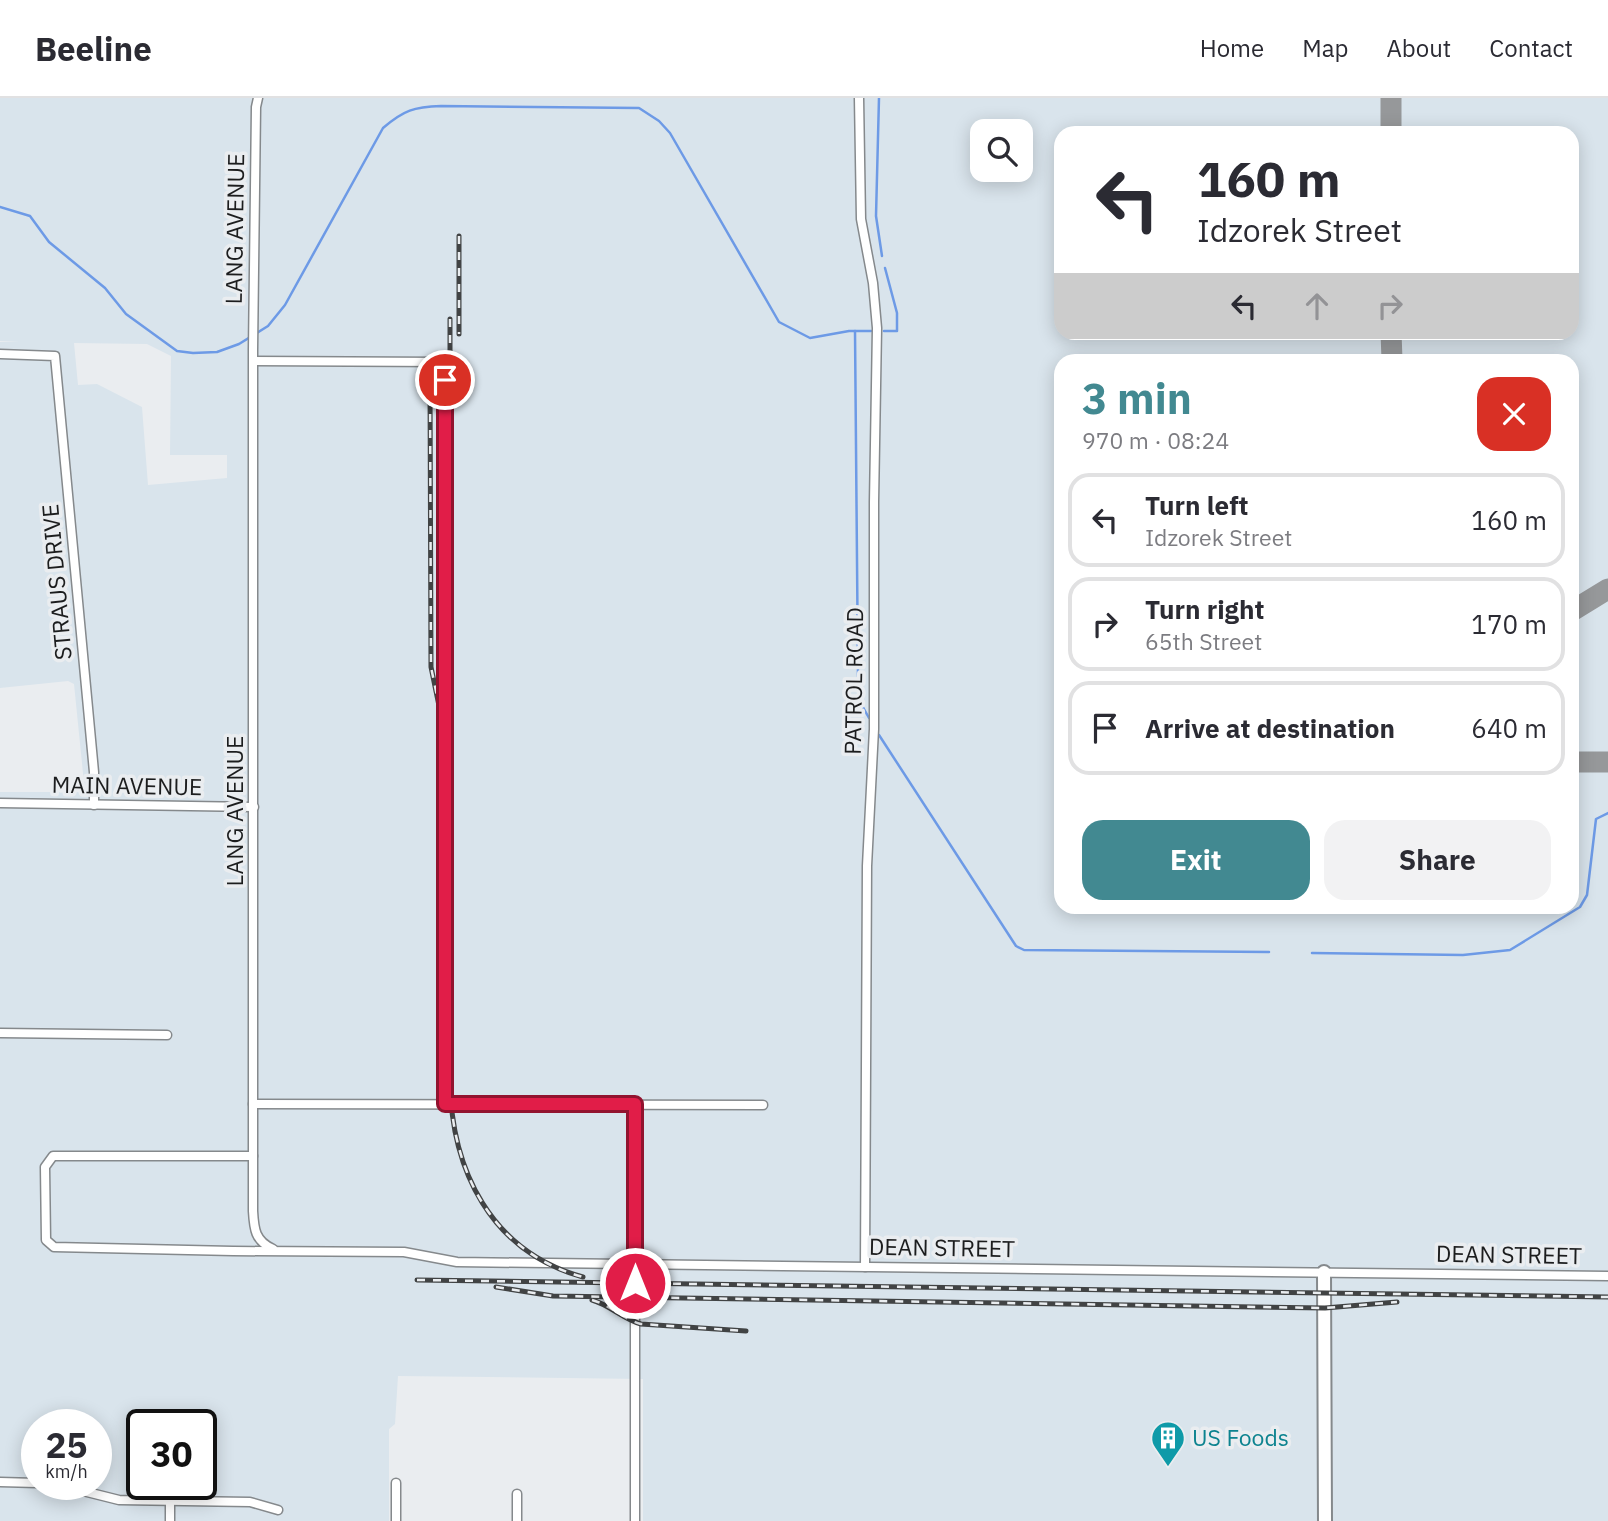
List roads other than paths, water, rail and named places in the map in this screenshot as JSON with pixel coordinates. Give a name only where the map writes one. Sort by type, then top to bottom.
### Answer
[{"type":"street","name":"LANG AVENUE","points":[[258,98],[253,350],[254,1231],[263,1244],[276,1250]]},
{"type":"street","name":"PATROL ROAD","points":[[859,98],[861,219],[873,283],[877,328],[875,699],[867,874],[865,1267]]},
{"type":"street","name":"STRAUS DRIVE","points":[[0,355],[55,356],[94,772],[94,805]]},
{"type":"street","points":[[254,361],[444,362],[445,1104]]},
{"type":"street","name":"MAIN AVENUE","points":[[0,803],[254,807]]},
{"type":"street","points":[[0,1033],[167,1035]]},
{"type":"street","points":[[253,1104],[763,1105]]},
{"type":"street","points":[[635,1104],[635,1521]]},
{"type":"street","name":"DEAN STREET","points":[[253,1156],[53,1156],[45,1167],[46,1240],[54,1247],[404,1252],[457,1262],[1608,1276]]},
{"type":"street","points":[[1324,1272],[1325,1521]]},
{"type":"street","points":[[0,1482],[21,1483]]},
{"type":"street","points":[[396,1483],[396,1521]]},
{"type":"street","points":[[517,1494],[517,1521]]},
{"type":"street","points":[[112,1498],[250,1502],[278,1510]]},
{"type":"street","points":[[170,1501],[170,1521]]},
{"type":"waterway","points":[[879,98],[876,216],[882,256]]},
{"type":"waterway","points":[[0,207],[30,216],[49,242],[105,288],[126,314],[177,351],[217,352],[239,344],[268,326],[285,305],[383,128],[403,113],[441,106],[639,108],[659,121],[670,133],[779,322],[810,338],[849,331],[871,331]]},
{"type":"waterway","points":[[884,331],[897,331],[897,313],[885,268]]},
{"type":"waterway","points":[[855,331],[858,675],[860,702],[869,718]]},
{"type":"waterway","points":[[879,735],[1016,946],[1024,950],[1269,952]]},
{"type":"waterway","points":[[1579,908],[1587,895],[1596,819],[1608,813]]},
{"type":"waterway","points":[[1312,953],[1463,955],[1510,950],[1569,914]]},
{"type":"railway","points":[[459,236],[459,334]]},
{"type":"railway","points":[[450,319],[452,1113],[458,1145],[468,1175],[482,1203],[501,1227],[524,1248],[551,1265],[583,1277]]},
{"type":"railway","points":[[430,382],[431,667],[444,730]]},
{"type":"railway","points":[[417,1280],[1608,1297]]},
{"type":"railway","points":[[496,1287],[553,1296],[1325,1308],[1397,1302]]},
{"type":"railway","points":[[592,1300],[641,1324],[746,1331]]},
{"type":"place","name":"US Foods","points":[[1168,1468]]}]
